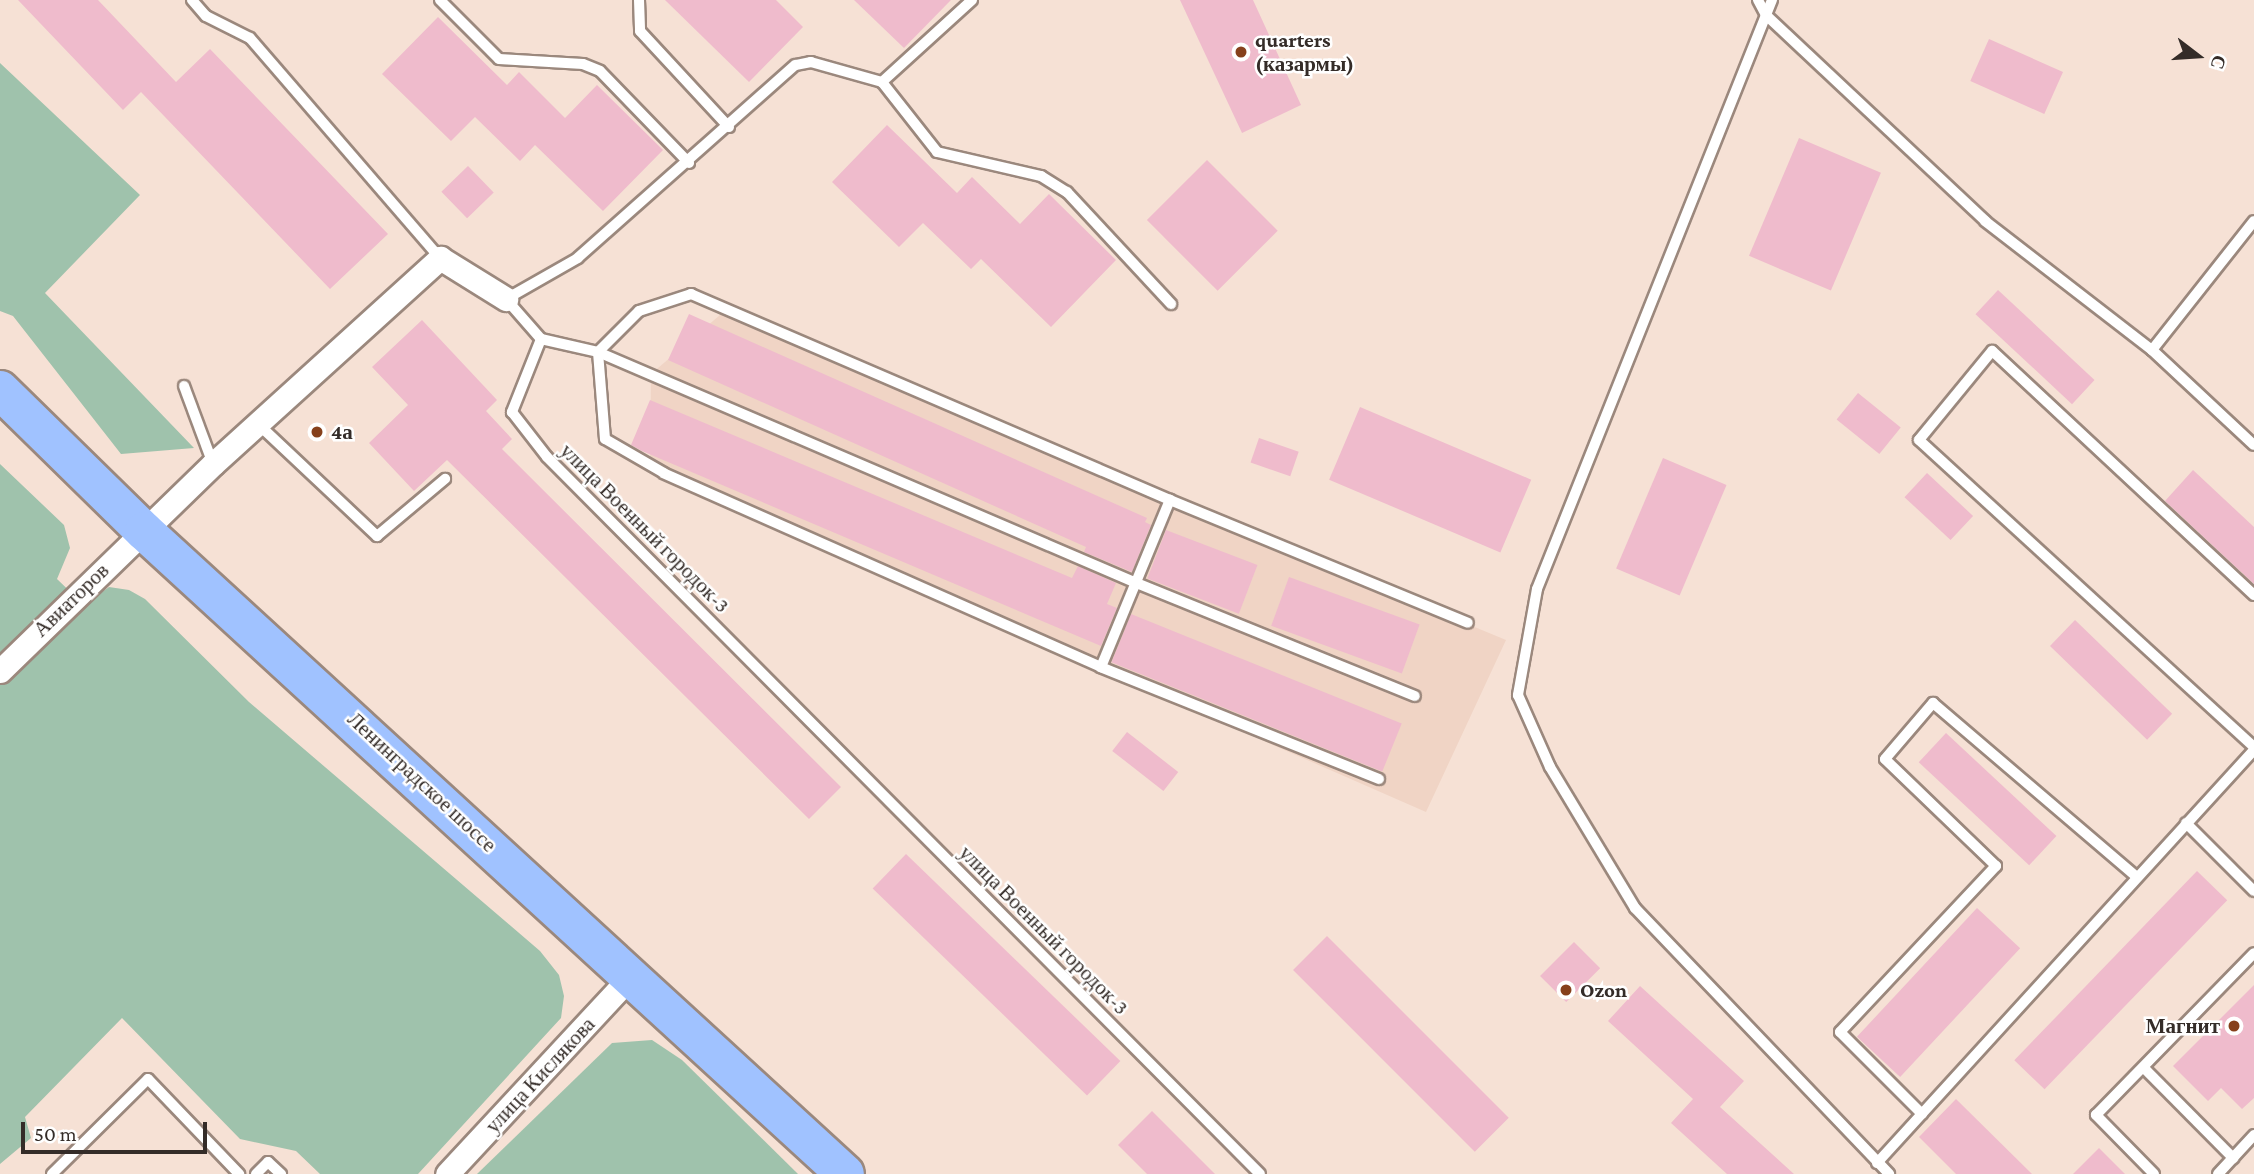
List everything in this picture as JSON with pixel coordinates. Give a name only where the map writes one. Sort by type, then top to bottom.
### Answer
[{"type":"highway","name":"Ленинградское шоссе","points":[[0,390],[144,531],[632,975],[845,1174]]},
{"type":"street","points":[[440,258],[506,299]]},
{"type":"street","name":"Авиаторов","points":[[0,671],[213,464],[440,258]]},
{"type":"street","name":"улица Кислякова","points":[[447,1174],[632,975]]},
{"type":"lane","points":[[192,0],[205,16],[250,38],[440,258]]},
{"type":"lane","points":[[440,0],[499,60],[583,64],[600,71],[689,163]]},
{"type":"lane","points":[[639,0],[640,31],[729,127]]},
{"type":"lane","points":[[882,82],[972,0]]},
{"type":"lane","points":[[1758,0],[1766,15],[1985,221],[2152,350],[2254,445]]},
{"type":"lane","points":[[1773,0],[1537,589],[1518,695],[1550,768],[1635,908],[1889,1174]]},
{"type":"lane","points":[[1171,304],[1068,192],[1041,176],[937,152],[882,82],[811,62],[795,65],[689,163],[578,258],[506,299],[541,339],[598,352],[1134,582],[1415,696]]},
{"type":"lane","points":[[2152,350],[2254,221]]},
{"type":"lane","points":[[1379,779],[1101,667],[664,473],[605,439],[598,352],[639,311],[691,294],[1170,500],[1468,622]]},
{"type":"lane","name":"улица Военный городок-3","points":[[541,339],[512,412],[547,457],[1260,1174]]},
{"type":"lane","points":[[1877,1163],[2254,748],[1919,440],[1992,351],[2254,595]]},
{"type":"lane","points":[[184,386],[213,464]]},
{"type":"lane","points":[[257,423],[377,536],[444,479]]},
{"type":"lane","points":[[1101,667],[1170,500]]},
{"type":"lane","points":[[1922,1114],[1840,1032],[1996,866],[1885,759],[1933,703],[2137,877]]},
{"type":"lane","points":[[2186,823],[2254,891]]},
{"type":"lane","points":[[2154,1174],[2096,1115],[2254,953]]},
{"type":"lane","points":[[2144,1068],[2233,1158]]},
{"type":"lane","points":[[52,1174],[148,1079],[239,1174]]},
{"type":"lane","points":[[2218,1174],[2254,1135]]},
{"type":"lane","points":[[256,1174],[268,1162],[281,1174]]},
{"type":"shaded area","points":[[727,309],[1108,475],[1506,640],[1426,812],[650,472],[651,374]]},
{"type":"green space","points":[[0,63],[140,195],[45,293],[194,448],[121,454],[13,316],[0,311]]},
{"type":"green space","points":[[0,464],[64,525],[70,548],[57,579],[84,605],[109,587],[129,590],[145,599],[249,702],[540,951],[559,975],[564,996],[561,1018],[418,1174],[320,1174],[296,1151],[240,1139],[122,1018],[25,1117],[31,1138],[0,1164]]},
{"type":"green space","points":[[652,1040],[682,1060],[798,1174],[477,1174],[612,1043]]},
{"type":"building","points":[[18,0],[98,0],[176,82],[210,49],[388,234],[330,289],[141,92],[123,110]]},
{"type":"building","points":[[665,0],[776,0],[803,27],[749,82]]},
{"type":"building","points":[[854,0],[951,0],[904,48]]},
{"type":"building","name":"quarters (казармы)","points":[[1180,0],[1253,0],[1301,105],[1242,133]]},
{"type":"building","points":[[438,17],[507,85],[519,72],[565,118],[597,85],[663,150],[603,211],[535,145],[520,161],[475,117],[451,141],[382,74]]},
{"type":"building","points":[[1989,39],[2063,72],[2044,114],[1970,81]]},
{"type":"building","points":[[887,125],[957,193],[972,177],[1020,224],[1049,194],[1116,260],[1051,327],[981,259],[971,269],[923,223],[899,247],[832,182]]},
{"type":"building","points":[[1799,138],[1881,173],[1831,291],[1749,256]]},
{"type":"building","points":[[1207,160],[1278,231],[1218,291],[1147,220]]},
{"type":"building","points":[[468,166],[494,193],[467,218],[441,192]]},
{"type":"building","points":[[1998,290],[2095,380],[2072,404],[1975,314]]},
{"type":"building","points":[[689,314],[1147,518],[1145,522],[1151,525],[1132,572],[1084,552],[1086,547],[668,360]]},
{"type":"building","points":[[422,320],[497,400],[486,411],[512,439],[502,449],[841,787],[809,819],[447,460],[414,491],[369,443],[408,405],[372,367]]},
{"type":"building","points":[[1858,393],[1901,428],[1879,454],[1837,419]]},
{"type":"building","points":[[650,400],[1072,578],[1078,566],[1116,583],[1107,604],[1117,608],[1101,646],[631,445]]},
{"type":"building","points":[[1360,407],[1531,480],[1500,552],[1329,480]]},
{"type":"building","points":[[1259,438],[1299,452],[1290,476],[1251,463]]},
{"type":"building","points":[[1663,458],[1727,485],[1680,595],[1616,568]]},
{"type":"building","points":[[2193,470],[2254,527],[2254,584],[2165,501]]},
{"type":"building","points":[[1927,473],[1973,516],[1951,540],[1904,497]]},
{"type":"building","points":[[1166,530],[1257,565],[1239,614],[1147,579]]},
{"type":"building","points":[[1289,577],[1420,625],[1402,673],[1271,626]]},
{"type":"building","points":[[1131,614],[1402,723],[1382,772],[1112,662]]},
{"type":"building","points":[[2075,620],[2172,714],[2147,740],[2050,646]]},
{"type":"building","points":[[1127,732],[1178,772],[1163,791],[1112,751]]},
{"type":"building","points":[[1946,733],[2056,836],[2029,865],[1919,762]]},
{"type":"building","points":[[906,854],[1120,1061],[1087,1096],[873,889]]},
{"type":"building","points":[[2197,871],[2227,900],[2045,1089],[2014,1060]]},
{"type":"building","points":[[1977,908],[2020,948],[1900,1077],[1857,1037]]},
{"type":"building","points":[[1327,936],[1509,1118],[1475,1152],[1293,970]]},
{"type":"building","points":[[1574,942],[1600,968],[1566,1002],[1540,976]]},
{"type":"building","name":"Магнит","points":[[2254,985],[2254,1098],[2242,1109],[2221,1088],[2208,1101],[2173,1066]]},
{"type":"building","points":[[1640,986],[1744,1081],[1720,1107],[1794,1174],[1727,1174],[1671,1123],[1693,1099],[1608,1021]]},
{"type":"building","points":[[1956,1099],[2032,1174],[1956,1174],[1919,1137]]},
{"type":"building","points":[[1152,1111],[1215,1174],[1147,1174],[1118,1145]]},
{"type":"building","points":[[2099,1148],[2125,1174],[2073,1174]]},
{"type":"place","name":"quarters (казармы)","points":[[1241,52]]},
{"type":"place","name":"4а","points":[[317,432]]},
{"type":"place","name":"Ozon","points":[[1566,990]]},
{"type":"place","name":"Магнит","points":[[2234,1026]]}]
